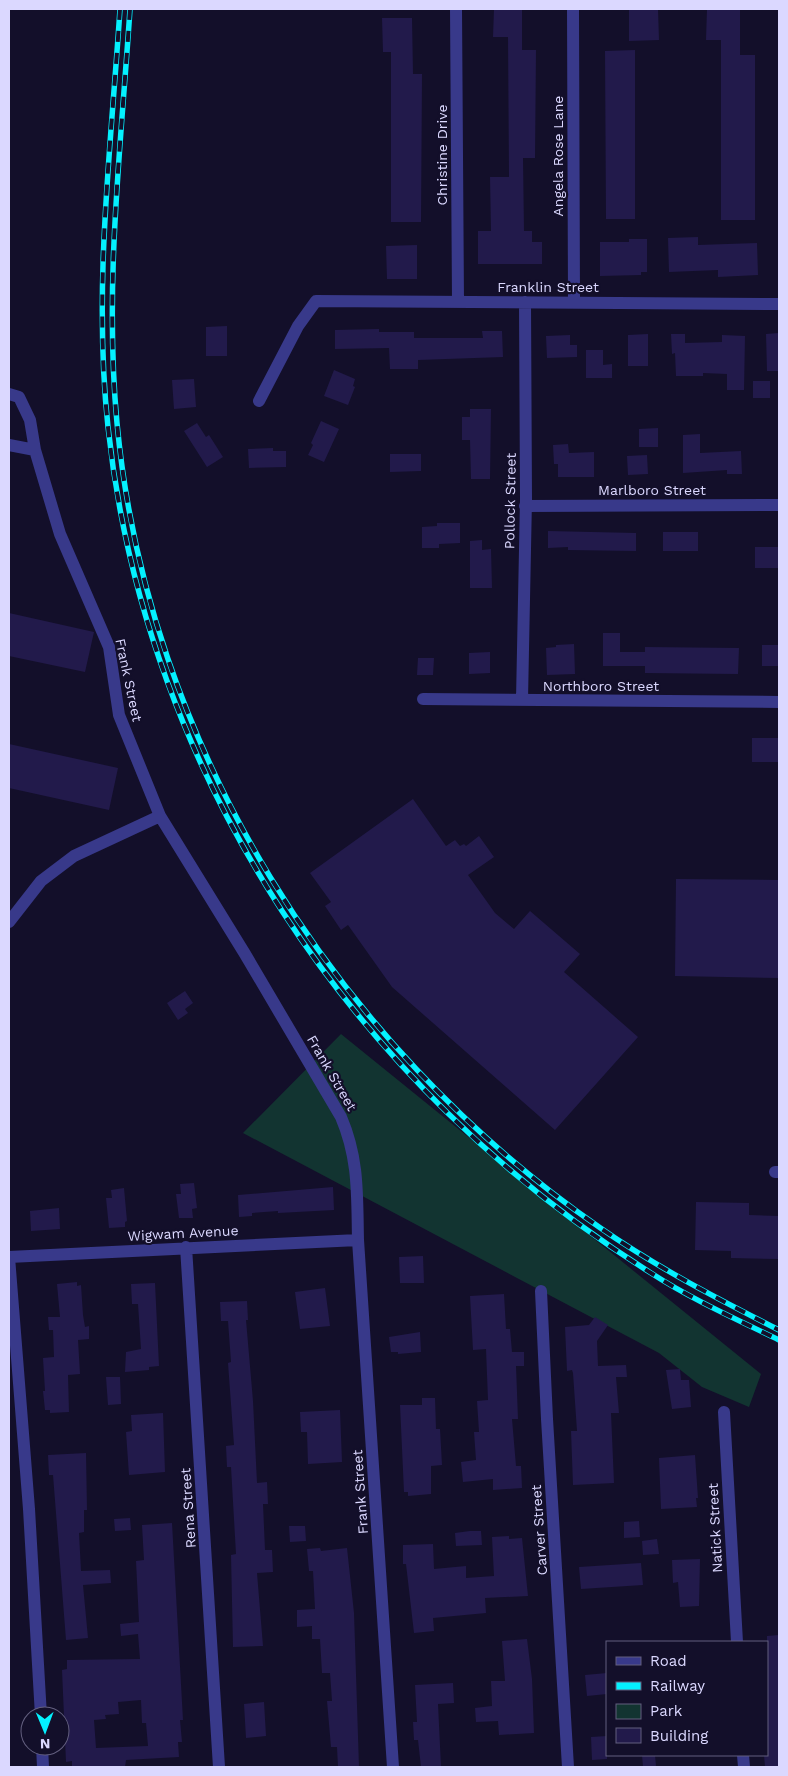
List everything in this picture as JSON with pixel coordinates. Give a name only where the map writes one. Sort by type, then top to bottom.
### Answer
[{"type":"street","name":"Christine Drive","points":[[456,9],[458,301]]},
{"type":"street","name":"Angela Rose Lane","points":[[573,9],[574,302]]},
{"type":"street","name":"Franklin Street","points":[[258,401],[298,326],[316,301],[779,304]]},
{"type":"street","name":"Pollock Street","points":[[522,700],[525,506],[525,302]]},
{"type":"street","name":"Frank Street","points":[[9,394],[19,397],[30,420],[35,450],[60,534],[109,647],[119,715],[160,816],[341,1117],[351,1142],[355,1160],[358,1240],[393,1767]]},
{"type":"street","points":[[9,445],[35,450]]},
{"type":"street","name":"Marlboro Street","points":[[525,506],[779,505]]},
{"type":"street","name":"Northboro Street","points":[[423,699],[779,702]]},
{"type":"street","points":[[9,922],[41,881],[74,856],[160,816]]},
{"type":"street","name":"Wigwam Avenue","points":[[9,1257],[358,1240]]},
{"type":"street","name":"Rena Street","points":[[186,1247],[219,1767]]},
{"type":"street","points":[[9,1257],[28,1499],[40,1706]]},
{"type":"street","name":"Carver Street","points":[[541,1291],[546,1419],[568,1767]]},
{"type":"street","name":"Natick Street","points":[[724,1412],[736,1641]]},
{"type":"green space","points":[[341,1034],[761,1374],[749,1407],[702,1387],[659,1353],[243,1133]]},
{"type":"building","points":[[494,9],[522,9],[522,50],[536,50],[535,158],[523,158],[524,231],[532,231],[532,242],[542,242],[542,264],[478,264],[478,231],[491,231],[490,177],[509,177],[508,37],[493,37]]},
{"type":"building","points":[[629,9],[658,9],[659,40],[629,41]]},
{"type":"building","points":[[707,9],[740,9],[740,55],[755,55],[755,220],[721,220],[721,40],[706,40]]},
{"type":"building","points":[[382,18],[412,18],[413,74],[422,74],[421,222],[391,222],[391,52],[383,52]]},
{"type":"building","points":[[635,50],[635,219],[606,219],[605,51]]},
{"type":"building","points":[[698,237],[698,245],[757,243],[758,275],[718,277],[718,270],[669,272],[668,238]]},
{"type":"building","points":[[629,239],[647,239],[647,272],[641,272],[641,275],[600,276],[600,242],[629,242]]},
{"type":"building","points":[[417,245],[417,279],[387,279],[386,246]]},
{"type":"building","points":[[227,326],[227,356],[206,356],[206,327]]},
{"type":"building","points":[[379,329],[379,332],[414,332],[414,338],[483,338],[482,331],[502,331],[503,357],[418,360],[418,369],[390,369],[389,348],[335,349],[335,330]]},
{"type":"building","points":[[779,333],[779,371],[767,371],[766,334]]},
{"type":"building","points":[[648,334],[648,366],[628,366],[628,335]]},
{"type":"building","points":[[671,334],[685,334],[685,343],[722,342],[722,335],[745,336],[744,390],[727,390],[727,374],[703,373],[703,376],[676,376],[675,353],[672,354]]},
{"type":"building","points":[[570,335],[570,345],[577,345],[577,357],[547,358],[546,336]]},
{"type":"building","points":[[586,350],[603,350],[603,365],[612,364],[612,378],[586,378]]},
{"type":"building","points":[[334,370],[355,379],[353,386],[355,387],[348,405],[324,396]]},
{"type":"building","points":[[194,379],[196,407],[174,409],[172,380]]},
{"type":"building","points":[[753,381],[770,381],[770,398],[753,398]]},
{"type":"building","points":[[470,409],[491,409],[490,479],[471,479],[470,440],[462,440],[462,417],[470,417]]},
{"type":"building","points":[[321,421],[339,429],[324,462],[308,455]]},
{"type":"building","points":[[197,423],[206,437],[209,435],[223,457],[207,467],[184,431]]},
{"type":"building","points":[[658,428],[658,447],[639,447],[639,429]]},
{"type":"building","points":[[700,434],[700,453],[741,451],[742,474],[727,474],[727,470],[683,473],[683,435]]},
{"type":"building","points":[[568,444],[569,453],[594,452],[594,477],[558,477],[558,464],[554,464],[553,445]]},
{"type":"building","points":[[273,448],[273,451],[286,451],[286,467],[249,468],[248,449]]},
{"type":"building","points":[[390,454],[421,454],[421,471],[390,472]]},
{"type":"building","points":[[647,455],[648,474],[628,475],[627,456]]},
{"type":"building","points":[[437,523],[460,523],[460,543],[439,544],[439,548],[422,548],[422,527],[437,526]]},
{"type":"building","points":[[548,531],[636,533],[636,551],[568,550],[568,547],[548,548]]},
{"type":"building","points":[[663,532],[698,532],[698,551],[663,551]]},
{"type":"building","points":[[482,540],[482,550],[491,549],[492,588],[470,588],[470,541]]},
{"type":"building","points":[[755,547],[779,547],[779,568],[755,568]]},
{"type":"building","points":[[9,613],[94,632],[85,672],[9,656]]},
{"type":"building","points":[[603,633],[620,633],[620,652],[645,652],[645,647],[739,648],[738,674],[645,673],[645,666],[603,666]]},
{"type":"building","points":[[574,644],[575,674],[547,675],[546,648],[556,647],[556,645]]},
{"type":"building","points":[[762,645],[779,645],[779,666],[762,666]]},
{"type":"building","points":[[490,652],[490,673],[469,674],[469,653]]},
{"type":"building","points":[[418,658],[434,658],[433,675],[417,675]]},
{"type":"building","points":[[752,738],[779,738],[779,762],[752,762]]},
{"type":"building","points":[[9,744],[118,768],[109,810],[9,788]]},
{"type":"building","points":[[413,799],[446,846],[455,840],[460,846],[464,844],[466,846],[479,836],[494,857],[468,875],[495,913],[514,929],[530,911],[580,954],[564,972],[638,1037],[555,1130],[392,987],[348,925],[341,930],[325,906],[331,902],[310,873]]},
{"type":"building","points":[[676,879],[779,880],[779,978],[675,976]]},
{"type":"building","points":[[185,991],[193,1003],[185,1009],[188,1013],[178,1020],[167,1003]]},
{"type":"building","points":[[194,1183],[197,1208],[192,1209],[193,1218],[179,1218],[176,1194],[181,1194],[180,1184]]},
{"type":"building","points":[[333,1187],[334,1210],[278,1213],[278,1211],[252,1213],[252,1216],[239,1217],[238,1195]]},
{"type":"building","points":[[124,1188],[127,1221],[125,1222],[125,1227],[109,1228],[106,1198],[112,1198],[111,1190]]},
{"type":"building","points":[[696,1202],[749,1203],[749,1215],[779,1216],[779,1259],[731,1258],[731,1251],[695,1250]]},
{"type":"building","points":[[59,1208],[60,1229],[31,1231],[30,1211]]},
{"type":"building","points":[[423,1256],[424,1283],[400,1283],[399,1257]]},
{"type":"building","points":[[77,1282],[77,1286],[81,1285],[83,1315],[85,1327],[89,1326],[89,1339],[78,1340],[80,1374],[68,1375],[69,1412],[50,1413],[50,1410],[45,1410],[43,1391],[45,1391],[43,1358],[54,1357],[53,1330],[49,1330],[48,1317],[60,1317],[57,1284]]},
{"type":"building","points":[[155,1283],[159,1366],[149,1367],[149,1370],[125,1372],[126,1352],[141,1349],[138,1304],[132,1304],[131,1284]]},
{"type":"building","points":[[325,1288],[330,1326],[300,1329],[295,1292]]},
{"type":"building","points":[[504,1294],[506,1329],[510,1329],[512,1352],[524,1352],[524,1366],[516,1366],[518,1419],[512,1419],[516,1466],[521,1466],[522,1488],[493,1490],[493,1479],[463,1482],[461,1462],[476,1460],[474,1432],[479,1432],[477,1401],[488,1400],[486,1349],[473,1350],[470,1296]]},
{"type":"building","points":[[247,1301],[248,1320],[246,1320],[253,1401],[257,1483],[267,1482],[268,1504],[263,1504],[265,1550],[272,1550],[273,1572],[257,1573],[263,1646],[233,1647],[231,1555],[236,1554],[231,1467],[227,1467],[226,1446],[234,1445],[228,1363],[231,1362],[228,1321],[221,1321],[220,1302]]},
{"type":"building","points":[[595,1317],[608,1325],[597,1341],[598,1366],[626,1365],[627,1377],[616,1377],[619,1413],[611,1413],[614,1483],[573,1485],[571,1431],[577,1431],[573,1373],[572,1370],[567,1371],[565,1327],[589,1325]]},
{"type":"building","points":[[420,1332],[421,1352],[398,1354],[398,1352],[391,1352],[389,1337]]},
{"type":"building","points":[[680,1369],[681,1380],[689,1380],[691,1407],[672,1409],[666,1370]]},
{"type":"building","points":[[106,1377],[120,1377],[121,1404],[108,1405]]},
{"type":"building","points":[[422,1398],[435,1398],[436,1429],[440,1429],[442,1465],[431,1466],[431,1494],[408,1496],[408,1492],[404,1492],[400,1405],[422,1405]]},
{"type":"building","points":[[340,1410],[342,1462],[308,1464],[307,1432],[301,1432],[300,1412]]},
{"type":"building","points":[[163,1413],[165,1472],[129,1475],[126,1432],[132,1431],[131,1415]]},
{"type":"building","points":[[86,1453],[87,1510],[84,1510],[84,1532],[79,1533],[81,1571],[110,1570],[111,1583],[83,1585],[88,1638],[66,1640],[53,1475],[49,1475],[48,1455]]},
{"type":"building","points":[[695,1455],[697,1507],[661,1509],[659,1458]]},
{"type":"building","points":[[130,1518],[131,1530],[115,1531],[114,1519]]},
{"type":"building","points":[[639,1521],[640,1537],[624,1538],[624,1522]]},
{"type":"building","points":[[172,1523],[183,1720],[180,1720],[182,1742],[178,1742],[179,1757],[126,1760],[125,1767],[72,1767],[72,1761],[66,1762],[66,1756],[70,1756],[70,1706],[64,1706],[62,1670],[67,1669],[67,1660],[140,1659],[138,1634],[121,1636],[120,1624],[139,1622],[136,1561],[144,1560],[142,1525]],"holes":[[[141,1700],[142,1723],[146,1723],[148,1746],[96,1748],[94,1720],[106,1719],[105,1715],[119,1714],[118,1702]]]},
{"type":"building","points":[[289,1526],[305,1526],[306,1541],[290,1542]]},
{"type":"building","points":[[481,1531],[482,1545],[456,1546],[455,1533]]},
{"type":"building","points":[[509,1536],[509,1539],[522,1538],[528,1596],[485,1598],[486,1613],[433,1618],[434,1631],[414,1633],[406,1564],[403,1564],[403,1545],[433,1544],[434,1569],[466,1566],[466,1578],[494,1576],[492,1537]]},
{"type":"building","points":[[657,1539],[659,1554],[643,1555],[642,1541]]},
{"type":"building","points":[[320,1548],[321,1551],[347,1548],[354,1613],[359,1767],[338,1767],[337,1747],[331,1747],[327,1701],[332,1701],[330,1673],[322,1673],[320,1639],[312,1639],[312,1626],[297,1627],[297,1610],[315,1609],[313,1571],[309,1571],[307,1549]]},
{"type":"building","points":[[700,1559],[699,1606],[680,1607],[678,1582],[673,1583],[672,1560]]},
{"type":"building","points":[[641,1563],[643,1585],[581,1589],[579,1567]]},
{"type":"building","points":[[779,1635],[779,1767],[765,1767],[764,1756],[768,1756],[767,1636]]},
{"type":"building","points":[[527,1639],[532,1679],[534,1733],[499,1735],[498,1721],[476,1722],[475,1708],[492,1706],[491,1681],[505,1681],[502,1641]]},
{"type":"building","points":[[606,1673],[606,1694],[587,1696],[585,1675]]},
{"type":"building","points":[[453,1683],[454,1703],[438,1704],[441,1767],[421,1767],[418,1740],[414,1740],[413,1722],[417,1722],[415,1685]]},
{"type":"building","points":[[264,1702],[266,1736],[246,1738],[244,1704]]},
{"type":"building","points":[[606,1736],[607,1759],[592,1760],[591,1737]]},
{"type":"building","points":[[642,1756],[655,1756],[656,1766],[643,1767]]},
{"type":"railway","points":[[120,9],[108,166],[103,270],[102,323],[108,427],[130,556],[167,680],[218,799],[282,911],[359,1016],[446,1112],[544,1198],[651,1273],[698,1300],[779,1340]]},
{"type":"railway","points":[[130,9],[113,268],[113,371],[117,423],[135,542],[168,659],[213,771],[270,877],[338,977],[417,1069],[504,1153],[599,1227],[665,1269],[779,1330]]}]
